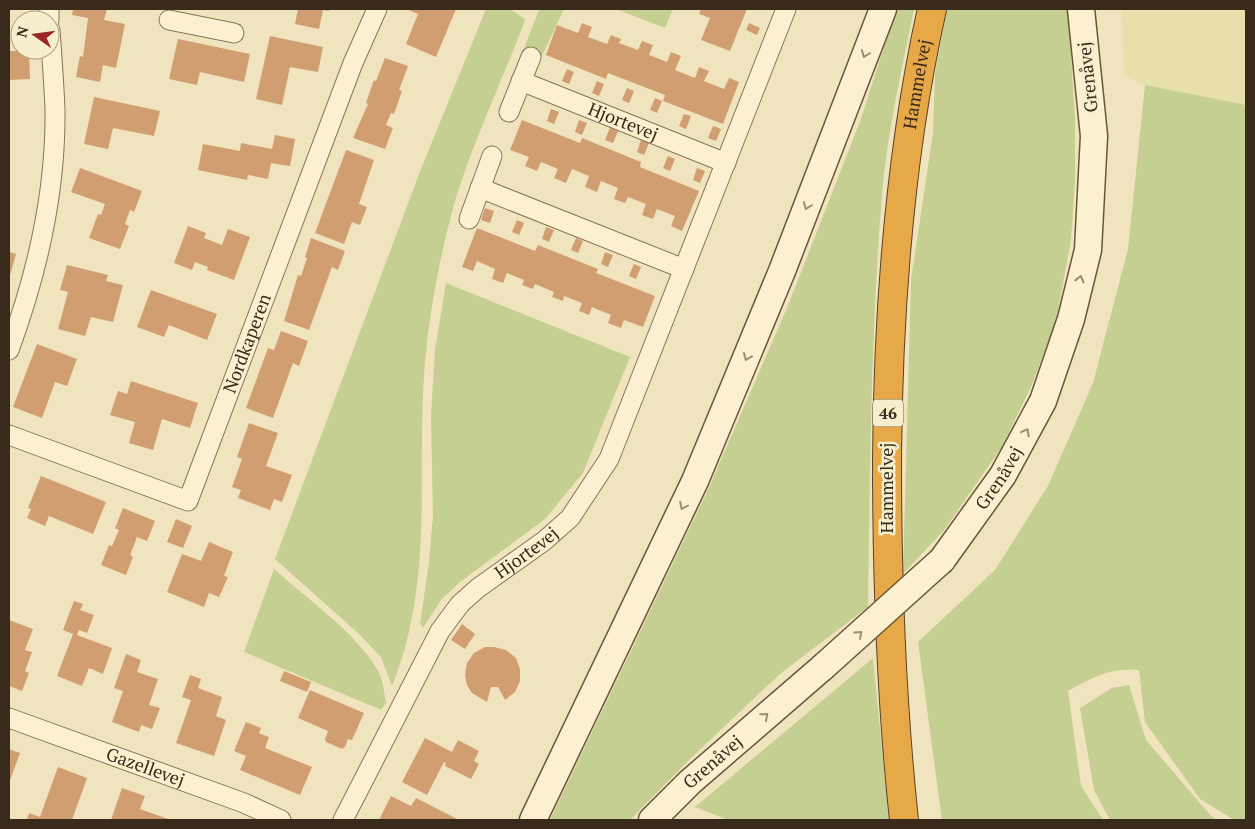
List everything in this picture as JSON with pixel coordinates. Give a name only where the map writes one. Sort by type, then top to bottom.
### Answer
[{"type":"highway","name":"Hammelvej","points":[[904,820],[894,728],[887,578],[888,361],[903,169],[932,9]]},
{"type":"street","name":"Nordkaperen","points":[[9,435],[188,501],[353,63],[377,9]]},
{"type":"street","name":"Hjortevej","points":[[343,820],[440,631],[460,604],[478,588],[544,541],[570,518],[591,489],[608,459],[786,9]]},
{"type":"street","points":[[533,820],[695,481],[782,271],[883,9]]},
{"type":"street","name":"Grenåvej","points":[[652,820],[690,782],[823,667],[942,560],[1003,475],[1043,401],[1071,319],[1088,250],[1094,136],[1081,9]]},
{"type":"street","points":[[169,20],[203,17],[234,33]]},
{"type":"street","points":[[509,112],[531,57]]},
{"type":"street","points":[[9,350],[23,311],[39,249],[51,177],[55,111],[52,60]]},
{"type":"street","name":"Hjortevej","points":[[521,81],[726,163]]},
{"type":"street","points":[[468,219],[492,156]]},
{"type":"street","points":[[480,188],[684,269]]},
{"type":"street","name":"Gazellevej","points":[[9,718],[244,803],[281,820]]},
{"type":"shaded area","points":[[1121,9],[1246,9],[1246,105],[1145,85],[1124,76]]},
{"type":"green space","points":[[486,9],[510,9],[525,19],[459,188],[432,305],[423,387],[420,558],[415,601],[406,643],[392,686],[381,657],[359,634],[275,559],[419,174]]},
{"type":"green space","points":[[539,9],[564,9],[542,56],[524,49]]},
{"type":"green space","points":[[616,9],[673,9],[665,28]]},
{"type":"green space","points":[[896,9],[914,9],[884,171],[878,246],[870,453],[868,607],[781,673],[689,760],[630,820],[550,820],[707,492],[787,308],[861,119]]},
{"type":"green space","points":[[947,9],[1068,9],[1075,118],[1075,181],[1071,240],[1056,321],[1031,387],[1001,448],[945,529],[903,574],[911,280],[933,133],[935,73]]},
{"type":"green space","points":[[1145,85],[1246,105],[1246,820],[1234,820],[1200,799],[1145,722],[1139,670],[1129,669],[1102,674],[1068,691],[1081,786],[1103,820],[942,820],[918,642],[995,570],[1048,486],[1093,383],[1128,249]]},
{"type":"green space","points":[[446,283],[630,357],[583,473],[545,519],[460,582],[441,600],[423,628],[420,624],[429,562],[433,516],[431,415],[435,350]]},
{"type":"green space","points":[[274,569],[330,616],[368,656],[379,673],[383,686],[386,703],[381,710],[244,652]]},
{"type":"green space","points":[[873,658],[889,820],[728,820],[695,807]]},
{"type":"green space","points":[[1129,685],[1146,740],[1211,816],[1217,820],[1110,820],[1094,790],[1080,708],[1112,688]]},
{"type":"building","points":[[73,9],[107,9],[104,20],[125,24],[116,68],[103,65],[100,82],[76,77],[80,56],[83,57],[88,18],[72,15]]},
{"type":"building","points":[[298,9],[330,9],[329,11],[323,10],[319,29],[295,24]]},
{"type":"building","points":[[406,9],[456,9],[436,57],[406,44],[418,14]]},
{"type":"building","points":[[701,9],[747,9],[730,51],[701,40],[710,18],[699,14]]},
{"type":"building","points":[[582,23],[592,27],[588,37],[607,44],[611,35],[621,39],[619,43],[638,50],[642,41],[653,45],[649,55],[667,62],[671,52],[681,56],[675,70],[695,78],[699,67],[709,71],[704,81],[724,89],[729,78],[739,82],[723,124],[663,101],[665,95],[608,73],[606,79],[546,55],[557,25],[578,33]]},
{"type":"building","points":[[749,23],[760,28],[757,35],[746,30]]},
{"type":"building","points":[[270,36],[323,47],[318,72],[290,67],[282,105],[256,99]]},
{"type":"building","points":[[178,39],[250,54],[244,82],[200,72],[197,85],[169,79]]},
{"type":"building","points":[[10,51],[10,60],[29,60],[30,79],[9,80]]},
{"type":"building","points":[[385,58],[408,66],[399,90],[402,91],[394,114],[391,113],[386,125],[393,128],[385,149],[353,138],[368,104],[366,103],[374,80],[376,81]]},
{"type":"building","points":[[567,69],[574,72],[569,84],[562,81]]},
{"type":"building","points":[[597,81],[604,84],[599,96],[592,93]]},
{"type":"building","points":[[627,88],[634,91],[629,103],[622,100]]},
{"type":"building","points":[[94,97],[160,111],[154,136],[113,128],[108,149],[84,144]]},
{"type":"building","points":[[655,98],[662,101],[657,113],[650,110]]},
{"type":"building","points":[[551,109],[559,112],[554,124],[547,121]]},
{"type":"building","points":[[684,114],[691,116],[686,129],[679,126]]},
{"type":"building","points":[[522,120],[580,143],[582,138],[641,162],[640,167],[699,191],[682,231],[671,226],[675,216],[657,209],[653,219],[642,215],[646,204],[628,197],[625,203],[614,199],[618,188],[601,181],[597,192],[585,187],[589,176],[572,169],[566,183],[554,178],[558,169],[541,162],[537,171],[525,166],[529,157],[510,150]]},
{"type":"building","points":[[579,120],[587,123],[582,135],[575,132]]},
{"type":"building","points":[[713,126],[721,129],[716,141],[708,138]]},
{"type":"building","points":[[610,128],[618,131],[613,143],[605,140]]},
{"type":"building","points":[[275,135],[295,139],[290,166],[271,163],[268,179],[248,175],[247,180],[198,170],[203,144],[240,151],[241,143],[272,149]]},
{"type":"building","points":[[641,140],[649,143],[644,155],[637,152]]},
{"type":"building","points":[[346,150],[374,160],[359,204],[367,207],[360,225],[352,222],[344,244],[315,233]]},
{"type":"building","points":[[668,156],[675,159],[670,171],[663,168]]},
{"type":"building","points":[[80,168],[142,191],[134,212],[130,210],[125,224],[129,226],[120,249],[89,238],[98,214],[101,215],[105,204],[71,192]]},
{"type":"building","points":[[697,168],[705,171],[700,183],[693,180]]},
{"type":"building","points":[[485,208],[494,211],[490,223],[481,220]]},
{"type":"building","points":[[517,220],[524,223],[519,235],[512,232]]},
{"type":"building","points":[[188,226],[206,233],[204,238],[222,245],[228,229],[250,237],[234,280],[207,270],[208,267],[195,262],[192,270],[174,263]]},
{"type":"building","points":[[546,227],[554,230],[549,242],[542,239]]},
{"type":"building","points":[[477,228],[535,251],[538,245],[598,269],[596,273],[655,296],[643,327],[624,320],[621,328],[608,323],[611,315],[592,307],[589,315],[579,311],[582,303],[564,296],[563,301],[552,297],[554,292],[535,284],[533,289],[522,285],[524,280],[507,273],[503,283],[492,279],[495,269],[477,261],[473,271],[462,267]]},
{"type":"building","points":[[311,238],[345,251],[338,270],[332,267],[309,330],[284,321],[298,275],[301,276],[307,258],[305,257]]},
{"type":"building","points":[[576,238],[583,241],[578,253],[571,250]]},
{"type":"building","points":[[9,252],[16,254],[9,279]]},
{"type":"building","points":[[605,252],[613,255],[608,267],[601,264]]},
{"type":"building","points":[[634,264],[641,267],[636,279],[629,276]]},
{"type":"building","points":[[67,265],[108,275],[106,281],[123,285],[113,322],[91,317],[85,336],[58,329],[68,292],[60,290]]},
{"type":"building","points":[[151,290],[217,314],[207,340],[169,325],[164,337],[137,327]]},
{"type":"building","points":[[281,331],[308,341],[299,366],[293,363],[273,418],[246,408],[268,348],[274,350]]},
{"type":"building","points":[[37,344],[77,359],[67,386],[55,382],[42,418],[13,407]]},
{"type":"building","points":[[131,381],[198,403],[190,428],[162,419],[153,450],[129,443],[135,422],[110,415],[118,391],[127,394]]},
{"type":"building","points":[[249,423],[278,433],[266,466],[292,475],[282,502],[274,499],[270,510],[238,498],[241,490],[232,487],[242,459],[237,457]]},
{"type":"building","points":[[41,476],[106,502],[93,534],[49,516],[45,526],[27,518],[31,509],[28,508]]},
{"type":"building","points":[[123,508],[155,521],[147,541],[137,537],[130,555],[133,557],[126,575],[101,565],[109,545],[112,546],[119,530],[115,528]]},
{"type":"building","points":[[176,519],[192,526],[183,548],[167,542]]},
{"type":"building","points":[[209,542],[233,552],[224,576],[228,577],[219,597],[209,593],[204,607],[167,592],[182,554],[201,561]]},
{"type":"building","points":[[74,601],[83,604],[80,610],[94,615],[87,633],[79,630],[77,635],[112,648],[103,674],[89,668],[82,686],[57,676],[73,634],[63,630]]},
{"type":"building","points":[[9,620],[33,629],[25,650],[32,652],[25,671],[29,673],[22,691],[9,686]]},
{"type":"building","points":[[462,624],[475,634],[465,649],[451,640]]},
{"type":"building","points":[[485,647],[506,650],[516,658],[520,669],[520,681],[515,692],[505,700],[498,687],[491,687],[487,702],[472,693],[467,685],[465,675],[467,663],[474,653]]},
{"type":"building","points":[[126,654],[141,660],[137,672],[158,679],[149,705],[160,708],[152,729],[141,725],[139,732],[112,722],[123,691],[114,688]]},
{"type":"building","points":[[284,671],[311,682],[307,692],[280,681]]},
{"type":"building","points":[[190,675],[201,679],[198,688],[222,697],[216,716],[226,720],[214,756],[176,743],[191,700],[182,697]]},
{"type":"building","points":[[310,690],[364,713],[352,740],[348,739],[345,747],[342,749],[326,742],[325,739],[328,731],[298,718]]},
{"type":"building","points":[[246,722],[261,728],[259,733],[269,737],[265,748],[312,767],[300,795],[240,770],[246,756],[234,751]]},
{"type":"building","points":[[425,738],[452,752],[458,740],[479,751],[474,761],[479,764],[471,779],[445,766],[446,763],[444,762],[427,795],[402,782]]},
{"type":"building","points":[[9,749],[20,753],[9,783]]},
{"type":"building","points":[[58,767],[87,778],[72,820],[27,820],[29,813],[40,817]]},
{"type":"building","points":[[122,788],[145,796],[140,809],[171,820],[111,820]]},
{"type":"building","points":[[391,796],[411,806],[416,798],[459,820],[379,820]]}]
